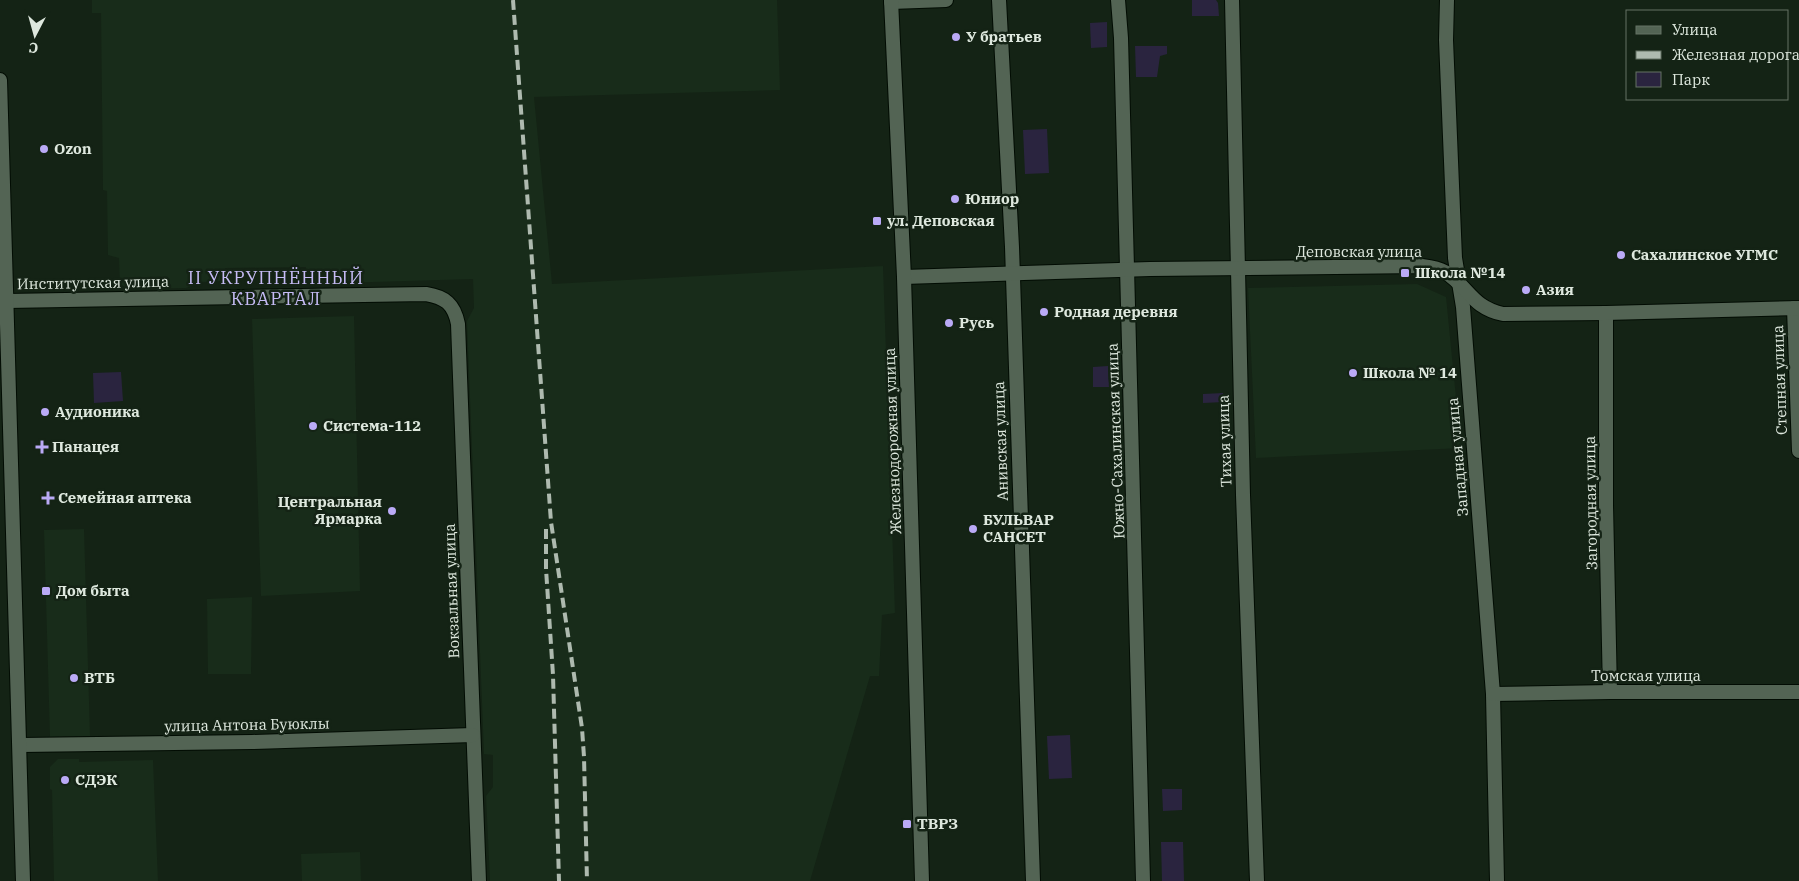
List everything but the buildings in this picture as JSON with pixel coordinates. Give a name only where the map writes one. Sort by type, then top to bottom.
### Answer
[{"type":"street","points":[[891,1],[946,0]]},
{"type":"street","name":"Анивская улица","points":[[999,0],[1013,274],[1033,881]]},
{"type":"street","name":"Южно-Сахалинская улица","points":[[1118,0],[1122,38],[1126,270],[1134,502],[1143,881]]},
{"type":"street","name":"Тихая улица","points":[[1232,0],[1243,495],[1257,881]]},
{"type":"street","name":"Западная улица","points":[[1447,0],[1446,40],[1454,251],[1463,307],[1493,694],[1497,881]]},
{"type":"street","name":"Железнодорожная улица","points":[[891,1],[904,277],[922,881]]},
{"type":"street","points":[[0,80],[21,745],[23,881]]},
{"type":"street","name":"Деповская улица","points":[[904,277],[1126,270],[1422,266],[1445,272],[1478,304],[1490,311],[1503,314],[1797,308]]},
{"type":"street","name":"Институтская улица","points":[[7,301],[426,294],[438,296],[448,302]]},
{"type":"street","name":"Вокзальная улица","points":[[448,302],[456,314],[458,324],[479,881]]},
{"type":"street","name":"Степная улица","points":[[1797,308],[1799,451]]},
{"type":"street","name":"Загородная улица","points":[[1606,313],[1606,505],[1610,692]]},
{"type":"street","name":"Томская улица","points":[[1493,694],[1799,692]]},
{"type":"street","name":"улица Антона Буюклы","points":[[21,745],[252,742],[473,736]]},
{"type":"shaded area","points":[[92,0],[777,0],[780,90],[534,97],[552,284],[883,266],[895,613],[882,615],[879,676],[870,676],[810,881],[490,881],[486,796],[493,787],[493,755],[484,754],[467,321],[474,308],[473,279],[306,284],[306,267],[225,268],[225,281],[202,282],[186,288],[131,289],[120,285],[119,258],[108,255],[107,191],[103,190],[101,13],[92,13]]},
{"type":"shaded area","name":"Школа № 14","points":[[1417,284],[1446,297],[1461,448],[1256,458],[1248,288]]},
{"type":"shaded area","points":[[354,316],[360,591],[261,596],[252,319]]},
{"type":"shaded area","points":[[84,529],[90,736],[50,737],[44,530]]},
{"type":"shaded area","points":[[252,597],[251,674],[208,674],[207,599]]},
{"type":"shaded area","points":[[58,759],[79,759],[79,762],[153,760],[158,881],[54,881],[50,767]]},
{"type":"shaded area","points":[[360,852],[361,881],[302,881],[301,854]]},
{"type":"green space","points":[[1192,0],[1216,0],[1219,16],[1192,16]]},
{"type":"green space","points":[[1107,22],[1107,47],[1091,48],[1090,23]]},
{"type":"green space","points":[[1135,46],[1167,46],[1167,54],[1160,56],[1157,77],[1136,77]]},
{"type":"green space","points":[[1047,129],[1049,173],[1025,174],[1023,130]]},
{"type":"green space","points":[[1108,366],[1109,387],[1093,387],[1093,367]]},
{"type":"green space","points":[[121,372],[123,401],[94,403],[93,373]]},
{"type":"green space","points":[[1223,393],[1224,402],[1203,403],[1203,394]]},
{"type":"green space","points":[[1070,735],[1072,778],[1049,779],[1047,736]]},
{"type":"green space","points":[[1162,789],[1182,789],[1182,810],[1163,811]]},
{"type":"green space","points":[[1161,842],[1183,842],[1184,881],[1162,881]]},
{"type":"railway","points":[[513,0],[551,522],[582,728],[587,881]]},
{"type":"railway","points":[[546,529],[546,569],[553,675],[559,881]]},
{"type":"place","name":"У братьев","points":[[956,37]]},
{"type":"place","name":"Ozon","points":[[44,149]]},
{"type":"place","name":"Юниор","points":[[955,199]]},
{"type":"place","name":"ул. Деповская","points":[[877,221]]},
{"type":"place","name":"Сахалинское УГМС","points":[[1621,255]]},
{"type":"place","name":"Школа №14","points":[[1405,273]]},
{"type":"place","name":"Азия","points":[[1526,290]]},
{"type":"place","name":"Родная деревня","points":[[1044,312]]},
{"type":"place","name":"Русь","points":[[949,323]]},
{"type":"place","name":"Школа № 14","points":[[1353,373]]},
{"type":"place","name":"Аудионика","points":[[45,412]]},
{"type":"place","name":"Система-112","points":[[313,426]]},
{"type":"place","name":"Панацея","points":[[42,447]]},
{"type":"place","name":"Семейная аптека","points":[[48,498]]},
{"type":"place","name":"Центральная Ярмарка","points":[[392,511]]},
{"type":"place","name":"БУЛЬВАР САНСЕТ","points":[[973,529]]},
{"type":"place","name":"Дом быта","points":[[46,591]]},
{"type":"place","name":"ВТБ","points":[[74,678]]},
{"type":"place","name":"СДЭК","points":[[65,780]]},
{"type":"place","name":"ТВРЗ","points":[[907,824]]},
{"type":"district","name":"II УКРУПНЁННЫЙ КВАРТАЛ","points":[[276,288]]}]
